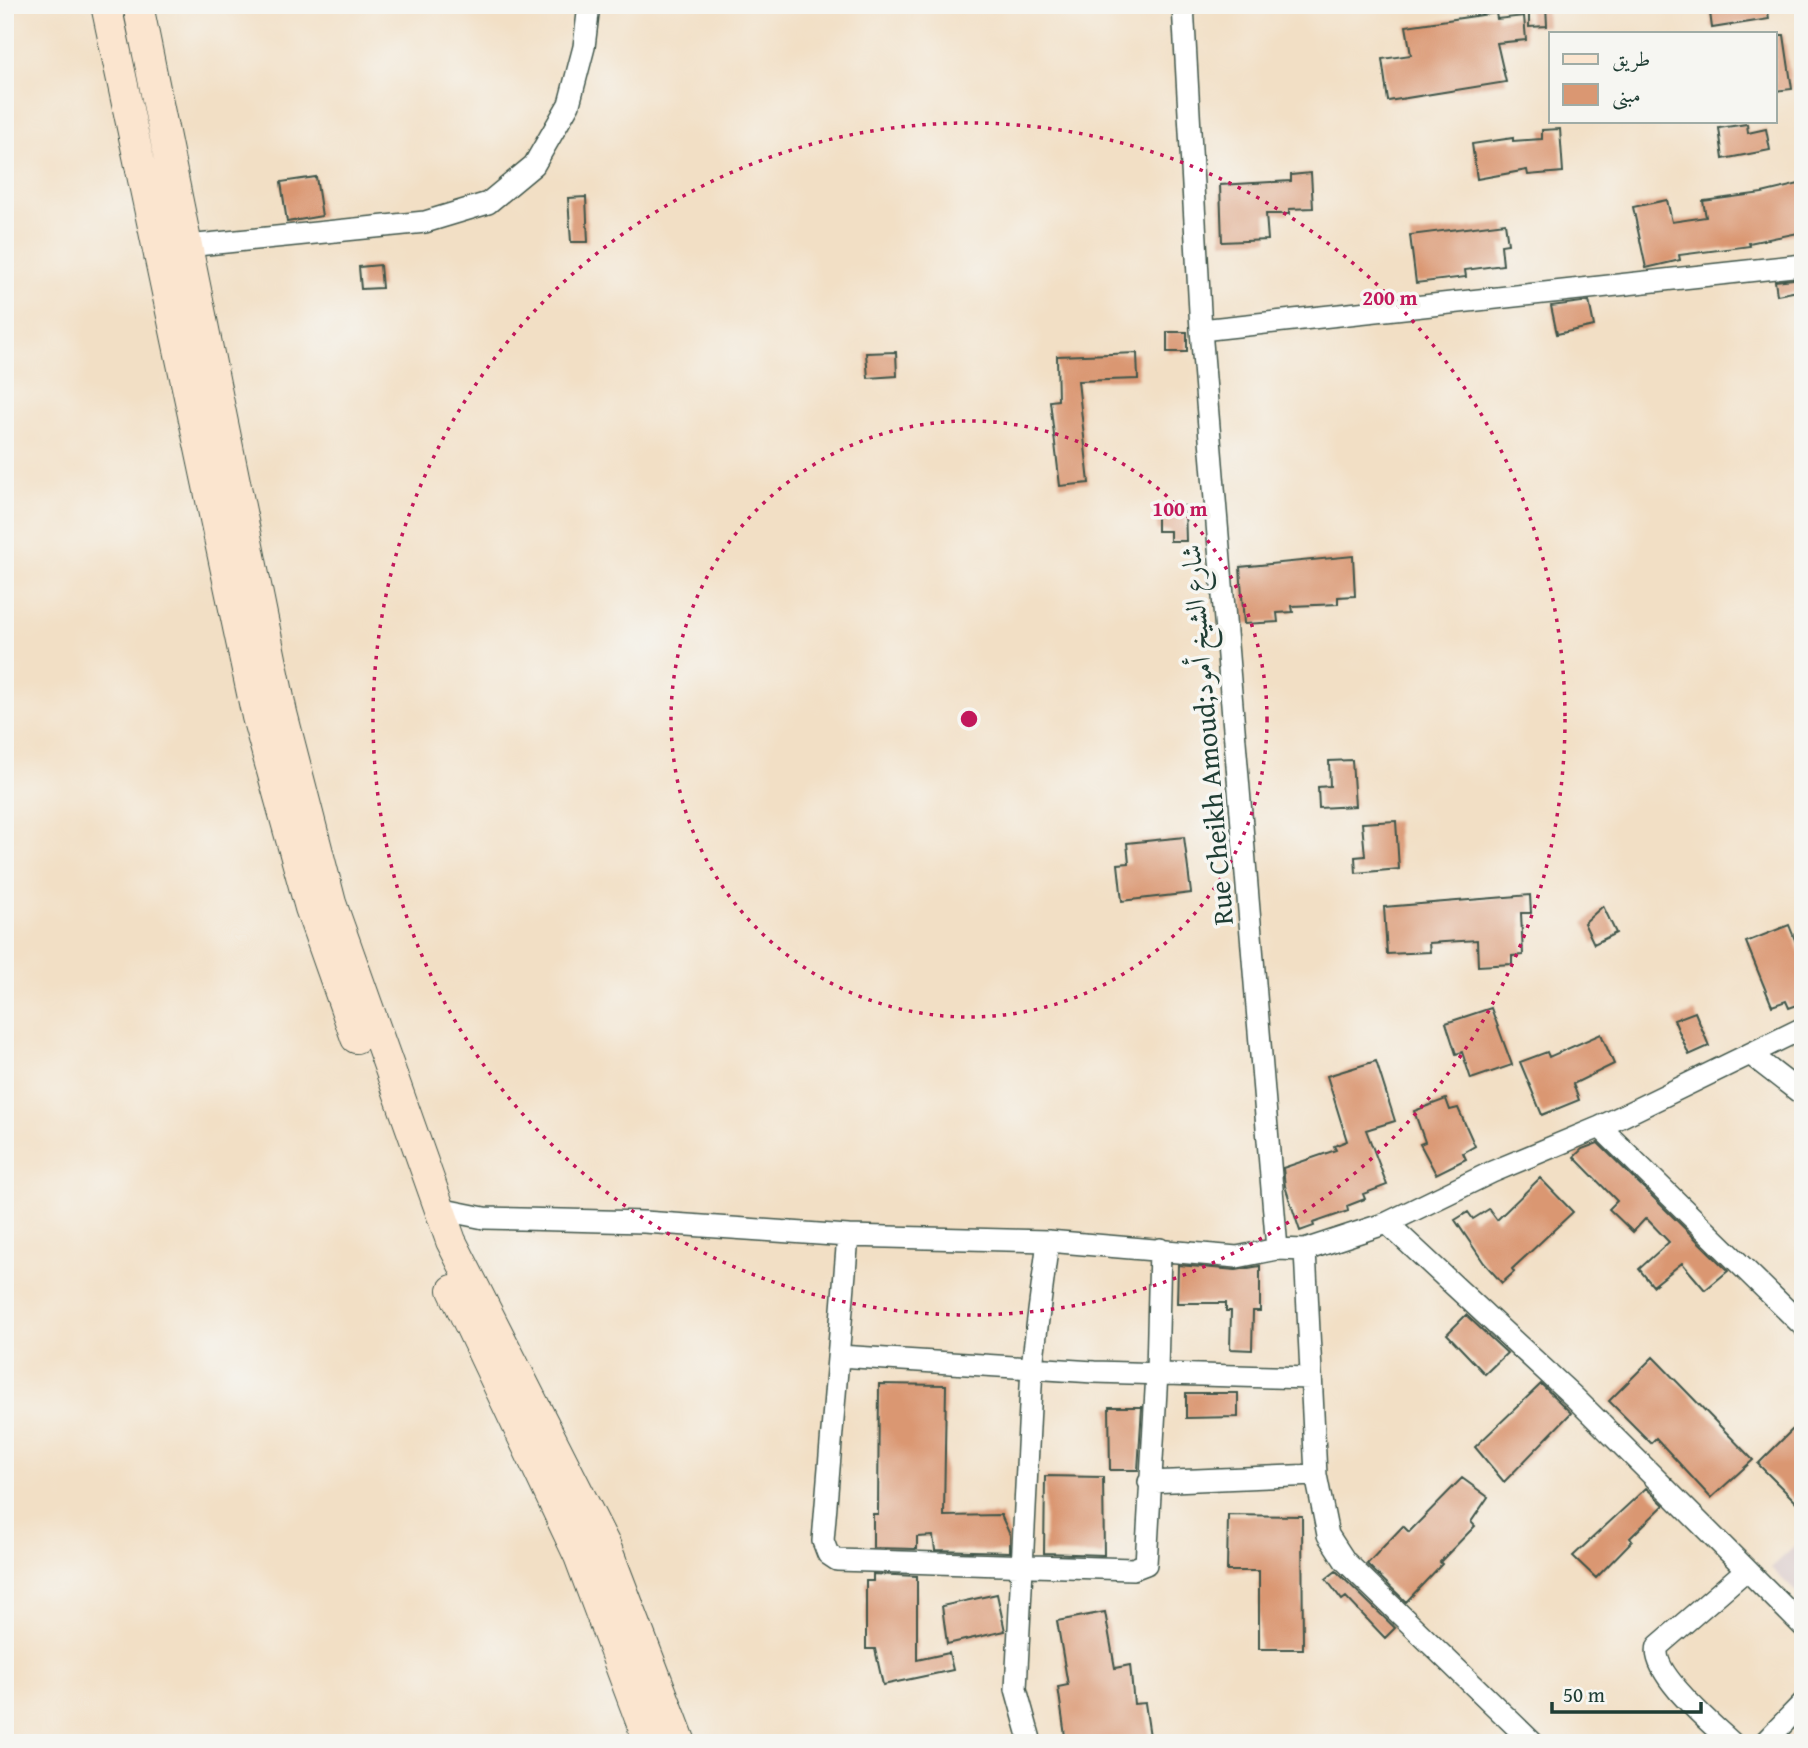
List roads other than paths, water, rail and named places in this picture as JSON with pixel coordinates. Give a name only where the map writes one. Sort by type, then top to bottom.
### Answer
[{"type":"street","points":[[106,5],[257,717],[310,908],[435,1252],[579,1556],[649,1743]]},
{"type":"street","points":[[138,5],[282,713],[328,891],[450,1241],[606,1547],[681,1743]]},
{"type":"street","points":[[187,246],[425,222],[488,203],[534,165],[569,104],[584,47],[589,5]]},
{"type":"street","name":"Rue Cheikh Amoud;شارع الشيخ أمود","points":[[1183,5],[1201,330],[1277,1249]]},
{"type":"street","points":[[1201,330],[1803,265]]},
{"type":"street","points":[[439,1209],[484,1218],[644,1222],[848,1236],[1048,1241],[1237,1257],[1277,1249],[1305,1250],[1387,1223],[1492,1172],[1600,1127],[1803,1028]]},
{"type":"street","points":[[1750,1054],[1803,1095]]},
{"type":"street","points":[[1600,1127],[1803,1326]]},
{"type":"street","points":[[450,1241],[484,1218]]},
{"type":"street","points":[[1387,1223],[1574,1397],[1803,1626]]},
{"type":"street","points":[[848,1236],[823,1541],[828,1554],[837,1560],[1140,1568],[1148,1560],[1160,1249]]},
{"type":"street","points":[[1031,1743],[1016,1689],[1032,1366],[1048,1241]]},
{"type":"street","points":[[1305,1250],[1316,1475],[1328,1535],[1345,1561],[1533,1743]]},
{"type":"street","points":[[839,1356],[1032,1366],[1094,1372],[1310,1378]]},
{"type":"street","points":[[1149,1482],[1316,1475]]},
{"type":"street","points":[[1732,1743],[1694,1708],[1658,1664],[1655,1654],[1658,1646],[1746,1570]]},
{"type":"street","points":[[1764,1743],[1803,1703]]}]
